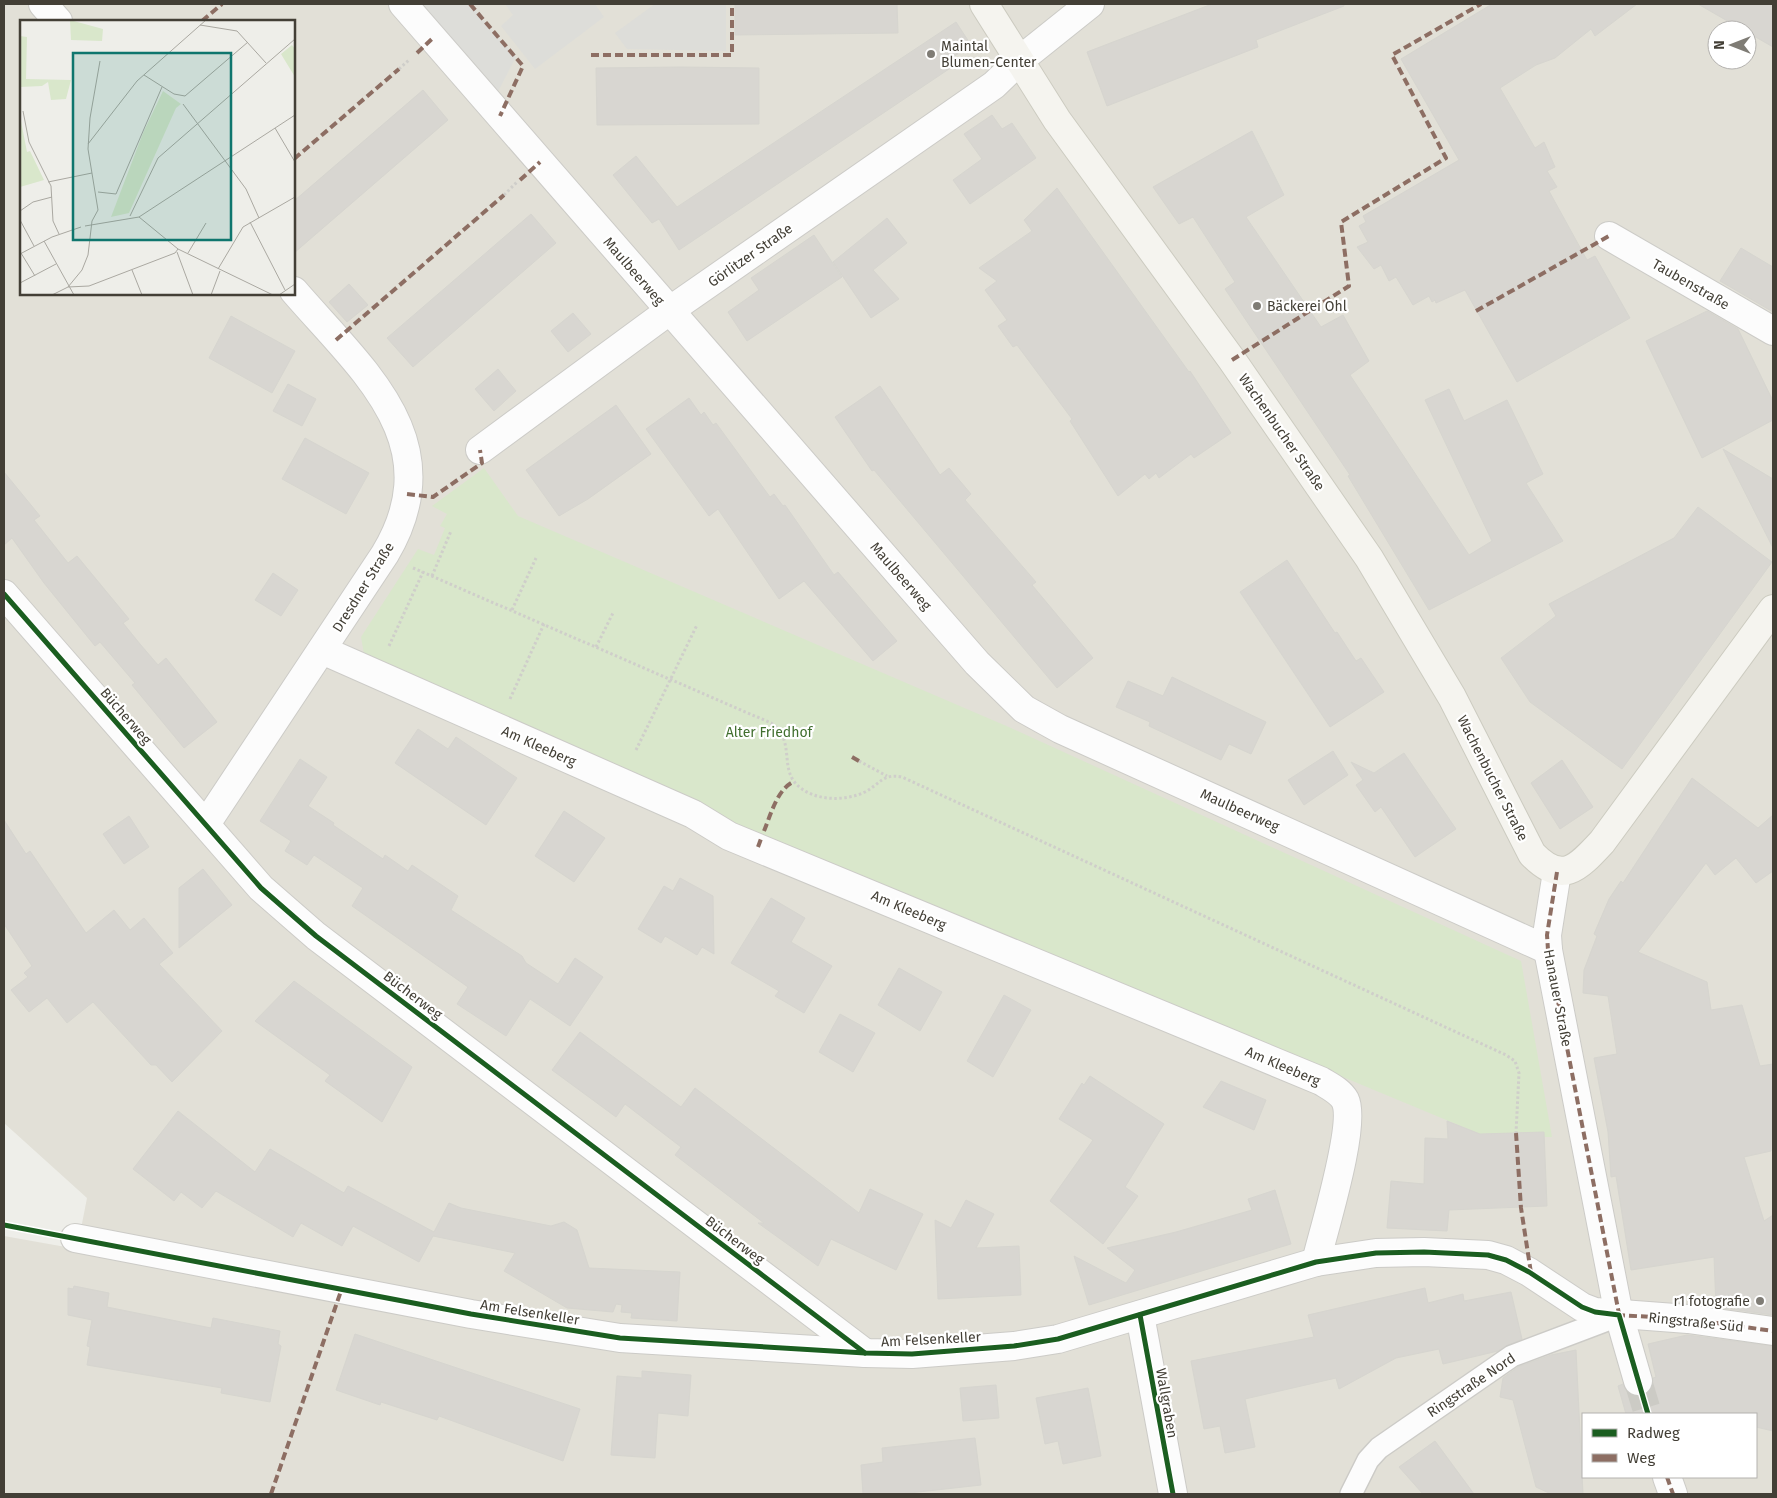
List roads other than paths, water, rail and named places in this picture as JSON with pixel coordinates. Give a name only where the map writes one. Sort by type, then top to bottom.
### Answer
[{"type":"street","points":[[43,4],[57,20]]},
{"type":"street","name":"Maulbeerweg","points":[[403,4],[977,663],[1024,708],[1060,729],[1548,950]]},
{"type":"street","name":"Wachenbucher Straße","points":[[984,4],[1057,120],[1232,360],[1369,558],[1456,706],[1532,854],[1545,868],[1557,872]]},
{"type":"street","name":"Görlitzer Straße","points":[[480,450],[669,311],[994,85],[1020,60],[1090,4]]},
{"type":"street","name":"Taubenstraße","points":[[1609,236],[1773,331]]},
{"type":"street","name":"Dresdner Straße","points":[[206,824],[385,554],[403,515],[407,494],[408,461],[404,437],[393,411],[370,378],[295,292]]},
{"type":"street","name":"Bücherweg","points":[[4,594],[261,888],[316,936],[865,1353]]},
{"type":"street","points":[[1557,872],[1570,869],[1584,861],[1602,842],[1773,609]]},
{"type":"street","name":"Am Kleeberg","points":[[322,650],[693,814],[729,836],[1302,1073],[1335,1089],[1345,1100],[1348,1115],[1346,1136],[1316,1262]]},
{"type":"street","name":"Hanauer Straße","points":[[1557,872],[1547,935],[1548,950],[1619,1315],[1638,1381]]},
{"type":"street","name":"Am Felsenkeller","points":[[75,1238],[471,1314],[620,1338],[746,1344],[865,1353],[912,1354],[1014,1346],[1058,1339],[1316,1262],[1376,1253],[1488,1254],[1506,1260],[1529,1272],[1582,1308],[1595,1312],[1619,1315]]},
{"type":"street","name":"Wallgraben","points":[[1140,1315],[1173,1494]]},
{"type":"street","name":"Ringstraße Süd","points":[[1619,1315],[1688,1319],[1773,1331]]},
{"type":"street","points":[[1668,1478],[1673,1494]]},
{"type":"lane","name":"Ringstraße Nord","points":[[1351,1494],[1368,1460],[1379,1448],[1512,1356],[1619,1315]]},
{"type":"tunnel","points":[[1638,1381],[1648,1413]]},
{"type":"place","name":"Maintal Blumen-Center","points":[[931,54]]},
{"type":"place","name":"Bäckerei Ohl","points":[[1257,306]]},
{"type":"place","name":"r1 fotografie","points":[[1760,1301]]},
{"type":"park label","name":"Alter Friedhof","points":[[769,732]]}]
